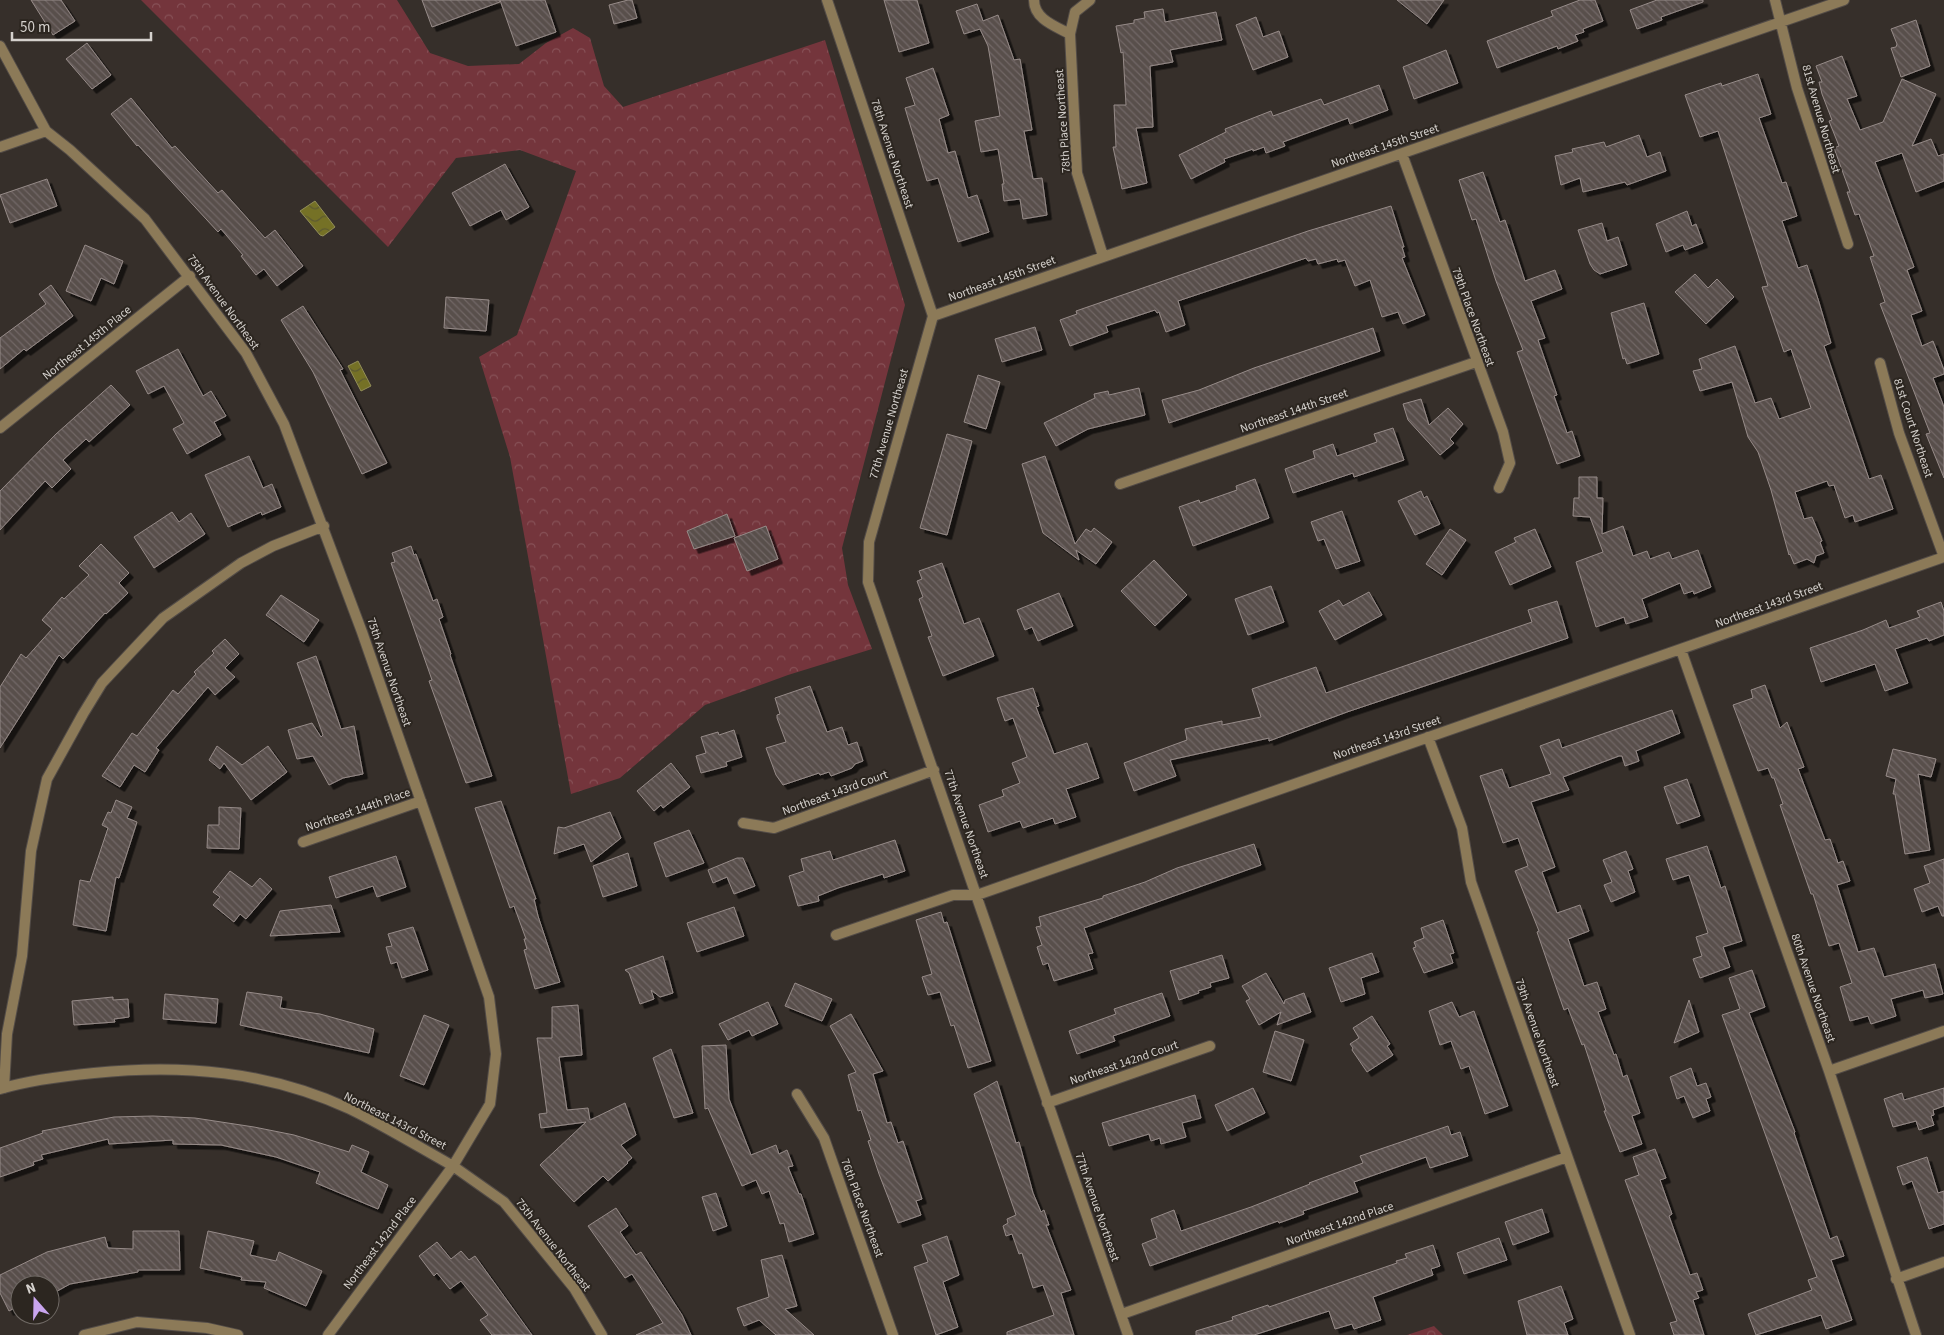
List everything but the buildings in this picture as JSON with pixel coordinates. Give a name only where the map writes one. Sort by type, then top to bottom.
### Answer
[{"type":"street","name":"78th Avenue Northeast","points":[[827,0],[933,316]]},
{"type":"street","points":[[1034,0],[1034,6],[1041,17],[1070,34]]},
{"type":"street","name":"78th Place Northeast","points":[[1090,0],[1074,12],[1070,34],[1077,173],[1104,256]]},
{"type":"street","name":"81st Avenue Northeast","points":[[1775,0],[1782,21],[1797,88],[1848,244]]},
{"type":"street","name":"Northeast 145th Street","points":[[933,316],[1844,0]]},
{"type":"street","name":"75th Avenue Northeast","points":[[0,46],[46,131],[70,150],[144,219],[190,276],[246,353],[284,424],[324,526],[489,997],[496,1054],[490,1104],[454,1166],[504,1202],[574,1288],[602,1335]]},
{"type":"street","points":[[0,147],[46,131]]},
{"type":"street","name":"79th Place Northeast","points":[[1402,154],[1502,432],[1510,462],[1499,488]]},
{"type":"street","name":"Northeast 145th Place","points":[[0,428],[190,276]]},
{"type":"street","name":"77th Avenue Northeast","points":[[933,316],[869,542],[868,582],[1128,1335]]},
{"type":"street","name":"Northeast 144th Street","points":[[1120,484],[1476,362]]},
{"type":"street","name":"81st Court Northeast","points":[[1880,363],[1899,433],[1944,557]]},
{"type":"street","points":[[2,1089],[7,1034],[22,956],[31,851],[47,779],[83,714],[102,683],[163,618],[241,562],[273,546],[324,526]]},
{"type":"street","name":"Northeast 143rd Street","points":[[836,935],[953,895],[977,895],[1681,650],[1776,614],[1944,557]]},
{"type":"street","name":"80th Avenue Northeast","points":[[1681,650],[1829,1071],[1916,1335]]},
{"type":"street","name":"79th Avenue Northeast","points":[[1428,737],[1462,828],[1471,882],[1630,1335]]},
{"type":"street","name":"Northeast 143rd Court","points":[[743,823],[774,828],[934,770]]},
{"type":"street","name":"Northeast 144th Place","points":[[303,842],[421,801]]},
{"type":"street","points":[[1829,1071],[1944,1031]]},
{"type":"street","name":"Northeast 142nd Court","points":[[1047,1103],[1210,1046]]},
{"type":"street","name":"Northeast 143rd Street","points":[[2,1089],[65,1076],[137,1069],[209,1070],[279,1083],[350,1109],[454,1166]]},
{"type":"street","name":"76th Place Northeast","points":[[797,1094],[824,1138],[893,1335]]},
{"type":"street","name":"Northeast 142nd Place","points":[[1122,1314],[1566,1157]]},
{"type":"street","name":"Northeast 142nd Place","points":[[328,1335],[454,1166]]},
{"type":"street","points":[[1896,1279],[1944,1262]]},
{"type":"street","points":[[84,1335],[137,1322],[207,1328],[238,1335]]},
{"type":"green space","points":[[141,0],[397,0],[430,53],[468,66],[519,64],[546,43],[573,28],[590,38],[604,86],[623,107],[825,40],[905,305],[842,548],[848,585],[872,649],[788,675],[705,705],[620,778],[571,794],[510,457],[479,357],[517,335],[576,171],[520,150],[456,158],[388,247]]},
{"type":"green space","points":[[1434,1326],[1443,1335],[1407,1335]]},
{"type":"water","points":[[315,201],[335,227],[323,236],[320,235],[300,211]]},
{"type":"water","points":[[358,361],[371,386],[361,391],[348,366]]}]
